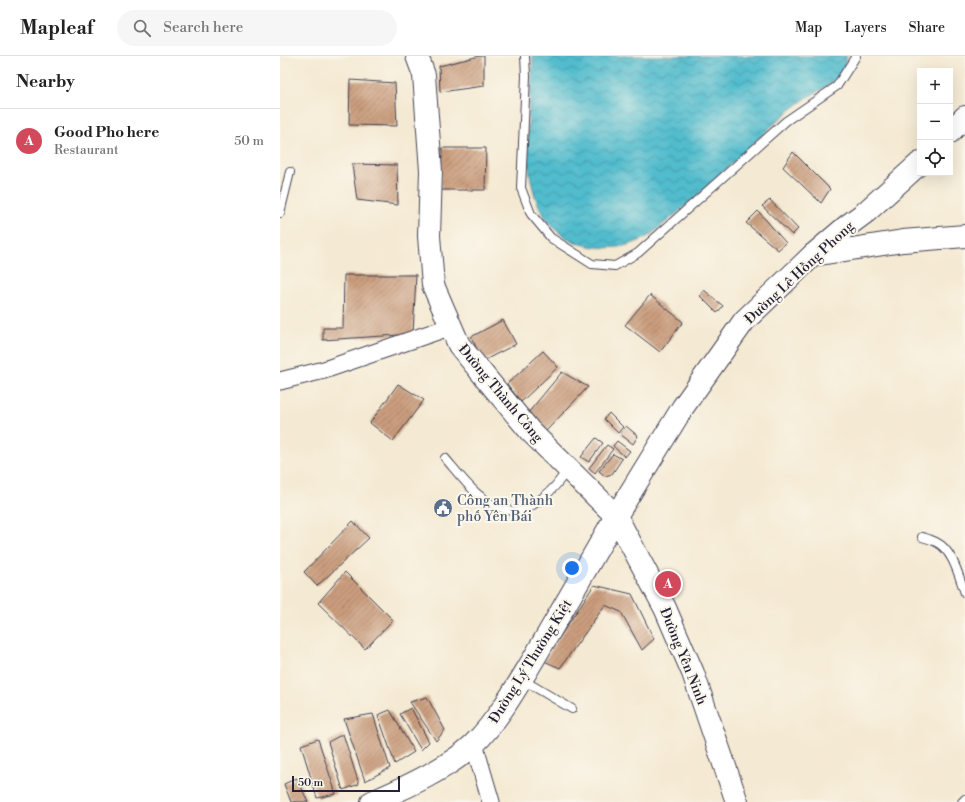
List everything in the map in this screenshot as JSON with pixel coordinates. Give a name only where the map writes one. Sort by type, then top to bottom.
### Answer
[{"type":"main road","name":"Đường Thành Công","points":[[417,56],[424,75],[431,171],[429,236],[434,285],[459,344],[490,384],[530,431],[616,516]]},
{"type":"main road","points":[[953,129],[965,117]]},
{"type":"main road","name":"Đường Lê Hồng Phong","points":[[616,516],[683,407],[744,321],[813,255],[872,207],[917,166]]},
{"type":"main road","points":[[813,255],[903,241],[965,236]]},
{"type":"main road","name":"Đường Lý Thường Kiệt","points":[[372,802],[438,770],[474,744],[492,722],[521,679],[570,598],[616,516]]},
{"type":"main road","name":"Đường Yên Ninh","points":[[616,516],[665,608],[693,673],[737,802]]},
{"type":"street","points":[[280,381],[324,370],[452,326]]},
{"type":"street","points":[[474,744],[491,802]]},
{"type":"lane","points":[[525,56],[526,76],[521,188],[531,214],[551,238],[574,253],[592,264],[615,266],[638,253],[786,121],[837,86],[856,56]]},
{"type":"lane","points":[[280,210],[290,172]]},
{"type":"lane","points":[[445,458],[471,488],[485,500],[502,508],[518,512],[529,508],[551,491],[559,483],[568,468]]},
{"type":"lane","points":[[922,536],[938,542],[947,552],[965,593]]},
{"type":"lane","points":[[521,679],[572,709]]},
{"type":"lane","points":[[962,802],[965,799]]},
{"type":"water","points":[[532,56],[847,56],[842,71],[833,82],[789,111],[692,200],[658,229],[643,239],[628,245],[605,248],[589,246],[564,236],[546,219],[535,197],[530,171],[528,143],[533,63]]},
{"type":"building","points":[[484,56],[484,86],[440,92],[439,66]]},
{"type":"building","points":[[350,80],[395,83],[397,126],[349,125]]},
{"type":"building","points":[[442,148],[486,148],[485,190],[441,190]]},
{"type":"building","points":[[793,152],[830,189],[821,203],[783,167]]},
{"type":"building","points":[[352,164],[397,165],[398,205],[357,200]]},
{"type":"building","points":[[770,200],[798,229],[792,235],[762,206]]},
{"type":"building","points":[[758,211],[786,243],[778,250],[746,223]]},
{"type":"building","points":[[344,275],[416,275],[413,334],[323,340],[323,328],[343,328]]},
{"type":"building","points":[[704,290],[723,306],[717,313],[700,296]]},
{"type":"building","points":[[650,295],[683,322],[660,352],[625,325]]},
{"type":"building","points":[[503,320],[516,344],[483,361],[471,337]]},
{"type":"building","points":[[543,351],[558,367],[521,402],[507,384]]},
{"type":"building","points":[[562,372],[588,387],[546,431],[528,413]]},
{"type":"building","points":[[398,384],[424,400],[393,441],[370,423]]},
{"type":"building","points":[[609,413],[623,427],[618,433],[604,419]]},
{"type":"building","points":[[626,426],[638,436],[633,444],[620,434]]},
{"type":"building","points":[[596,438],[603,443],[589,462],[581,457]]},
{"type":"building","points":[[617,441],[630,451],[625,457],[613,446]]},
{"type":"building","points":[[607,445],[613,449],[595,473],[589,468]]},
{"type":"building","points":[[613,454],[622,459],[612,474],[605,476],[599,471]]},
{"type":"building","points":[[353,521],[369,538],[317,586],[304,572]]},
{"type":"building","points":[[345,572],[393,620],[365,649],[318,603]]},
{"type":"building","points":[[594,585],[632,594],[654,639],[642,650],[621,612],[605,605],[560,668],[544,661]]},
{"type":"building","points":[[427,697],[445,730],[436,741],[410,702]]},
{"type":"building","points":[[411,708],[429,742],[421,750],[400,714]]},
{"type":"building","points":[[390,710],[414,752],[395,764],[378,715]]},
{"type":"building","points":[[373,714],[390,768],[365,781],[344,719]]},
{"type":"building","points":[[343,734],[359,784],[343,790],[328,742]]},
{"type":"building","points":[[318,739],[336,794],[317,798],[301,745]]},
{"type":"building","points":[[297,778],[308,802],[291,802],[284,784]]},
{"type":"place","name":"Công an Thành phố Yên Bái","points":[[443,508]]},
{"type":"place","name":"Good Pho here","points":[[668,584]]}]
